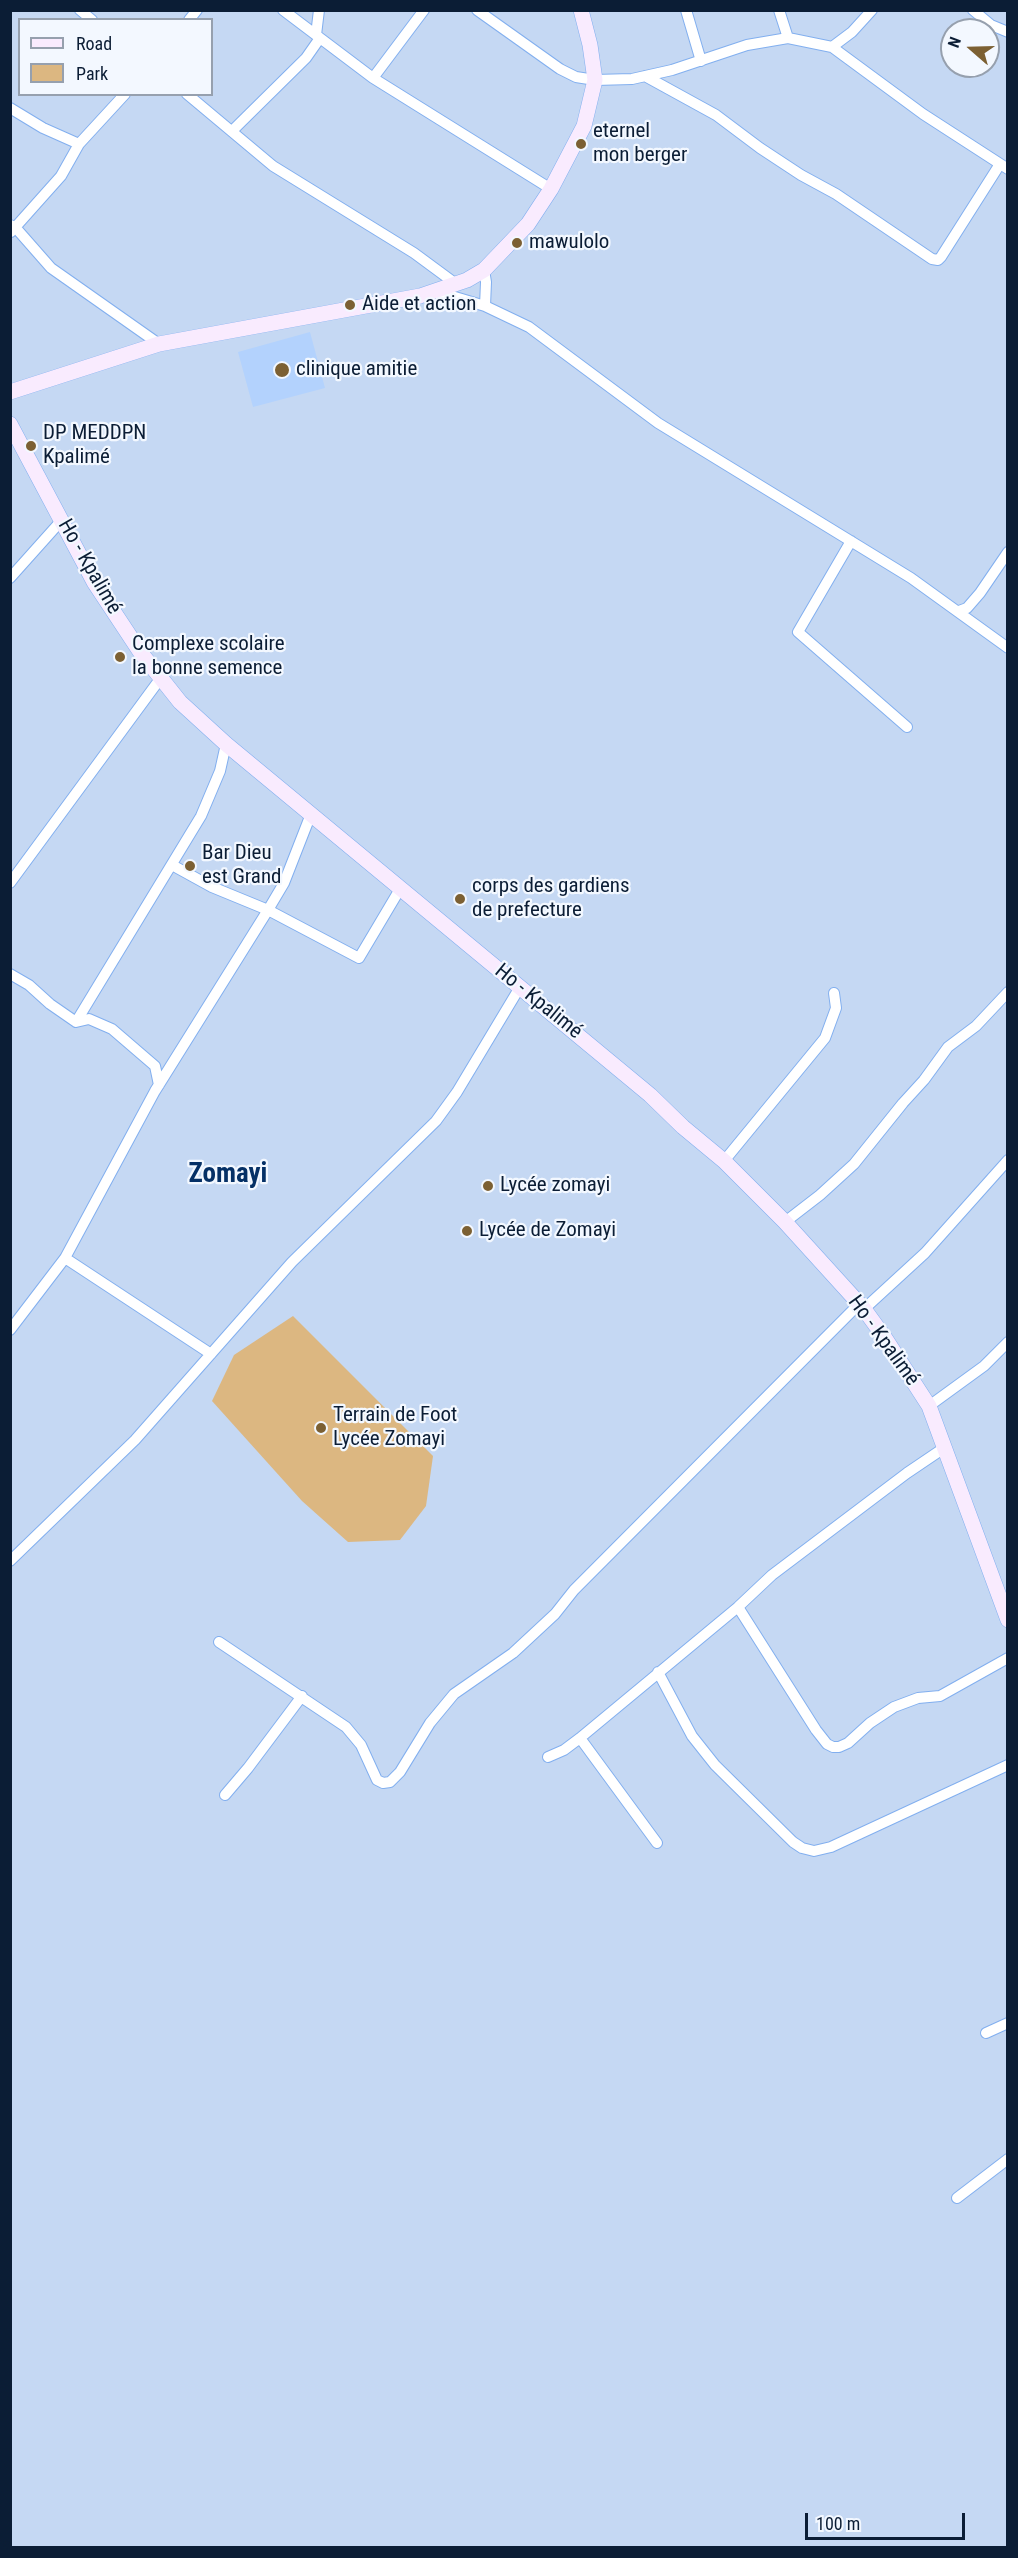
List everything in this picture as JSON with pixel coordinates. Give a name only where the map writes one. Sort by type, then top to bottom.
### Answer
[{"type":"main road","points":[[10,392],[159,344],[420,296],[467,280],[484,270],[528,224],[551,189],[584,126],[595,80],[590,45],[581,10]]},
{"type":"main road","name":"Ho - Kpalimé","points":[[10,424],[94,582],[160,679],[180,702],[226,744],[650,1095],[683,1127],[724,1161],[785,1222],[861,1306],[885,1338],[929,1406],[1008,1620]]},
{"type":"street","points":[[283,10],[373,78],[551,189]]},
{"type":"street","points":[[232,131],[306,58],[318,36],[319,10]]},
{"type":"street","points":[[373,78],[424,10]]},
{"type":"street","points":[[477,10],[560,69],[576,77],[595,80],[645,76],[747,45],[788,38],[832,47],[923,114],[1004,166],[941,257],[938,260],[932,260],[836,194],[776,159],[716,115],[645,76]]},
{"type":"street","points":[[686,10],[700,61]]},
{"type":"street","points":[[779,10],[788,38]]},
{"type":"street","points":[[832,47],[852,32],[872,10]]},
{"type":"street","points":[[972,10],[991,25],[1008,32]]},
{"type":"street","points":[[123,96],[79,144],[61,176],[12,228],[51,268],[159,344]]},
{"type":"street","points":[[189,96],[273,166],[414,253],[456,284]]},
{"type":"street","points":[[10,108],[43,128],[79,144]]},
{"type":"street","points":[[484,270],[485,306]]},
{"type":"street","points":[[435,291],[485,306],[529,327],[658,423],[851,541],[959,611],[1008,648]]},
{"type":"street","points":[[10,578],[61,521]]},
{"type":"street","points":[[851,541],[798,632],[907,727]]},
{"type":"street","points":[[959,611],[967,608],[980,593],[1008,552]]},
{"type":"street","points":[[10,883],[160,679]]},
{"type":"street","points":[[76,1022],[201,816],[220,771],[226,744]]},
{"type":"street","points":[[10,1330],[65,1258],[159,1085],[284,883],[311,814]]},
{"type":"street","points":[[172,865],[212,887],[268,910],[359,958],[400,889]]},
{"type":"street","points":[[10,974],[76,1022],[89,1019],[112,1029],[155,1066],[159,1085]]},
{"type":"street","points":[[10,1561],[135,1440],[292,1262],[436,1121],[457,1092],[520,987]]},
{"type":"street","points":[[724,1161],[825,1038],[837,1008],[834,993]]},
{"type":"street","points":[[785,1222],[820,1195],[854,1164],[924,1080],[948,1047],[976,1026],[1008,993]]},
{"type":"street","points":[[219,1642],[346,1727],[361,1745],[377,1780],[383,1783],[390,1782],[399,1773],[430,1723],[454,1694],[513,1653],[555,1614],[574,1590],[861,1306],[925,1253],[1008,1160]]},
{"type":"street","points":[[65,1258],[211,1354]]},
{"type":"street","points":[[929,1406],[984,1366],[1008,1342]]},
{"type":"street","points":[[548,1757],[564,1750],[580,1738],[738,1607],[772,1575],[907,1473],[944,1448]]},
{"type":"street","points":[[738,1607],[821,1738],[833,1747],[848,1743],[870,1723],[894,1707],[918,1698],[940,1696],[1008,1658]]},
{"type":"street","points":[[657,1672],[692,1736],[715,1765],[793,1842],[802,1848],[814,1851],[831,1847],[1008,1765]]},
{"type":"street","points":[[225,1796],[302,1696]]},
{"type":"street","points":[[580,1738],[657,1843]]},
{"type":"street","points":[[986,2033],[1008,2023]]},
{"type":"street","points":[[957,2198],[1008,2159]]},
{"type":"shaded area","name":"clinique amitie","points":[[310,332],[325,388],[253,407],[238,352]]},
{"type":"green space","name":"Terrain de Foot Lycée Zomayi","points":[[293,1316],[433,1456],[426,1506],[400,1540],[348,1542],[302,1501],[212,1401],[234,1355]]},
{"type":"place","name":"eternel mon berger","points":[[581,144]]},
{"type":"place","name":"mawulolo","points":[[517,243]]},
{"type":"place","name":"Aide et action","points":[[350,305]]},
{"type":"place","name":"clinique amitie","points":[[282,370]]},
{"type":"place","name":"DP MEDDPN Kpalimé","points":[[31,446]]},
{"type":"place","name":"Complexe scolaire la bonne semence","points":[[120,657]]},
{"type":"place","name":"Bar Dieu est Grand","points":[[190,866]]},
{"type":"place","name":"corps des gardiens de prefecture","points":[[460,899]]},
{"type":"place","name":"Lycée zomayi","points":[[488,1186]]},
{"type":"place","name":"Lycée de Zomayi","points":[[467,1231]]},
{"type":"place","name":"Terrain de Foot Lycée Zomayi","points":[[321,1428]]},
{"type":"district","name":"Zomayi","points":[[228,1175]]}]
